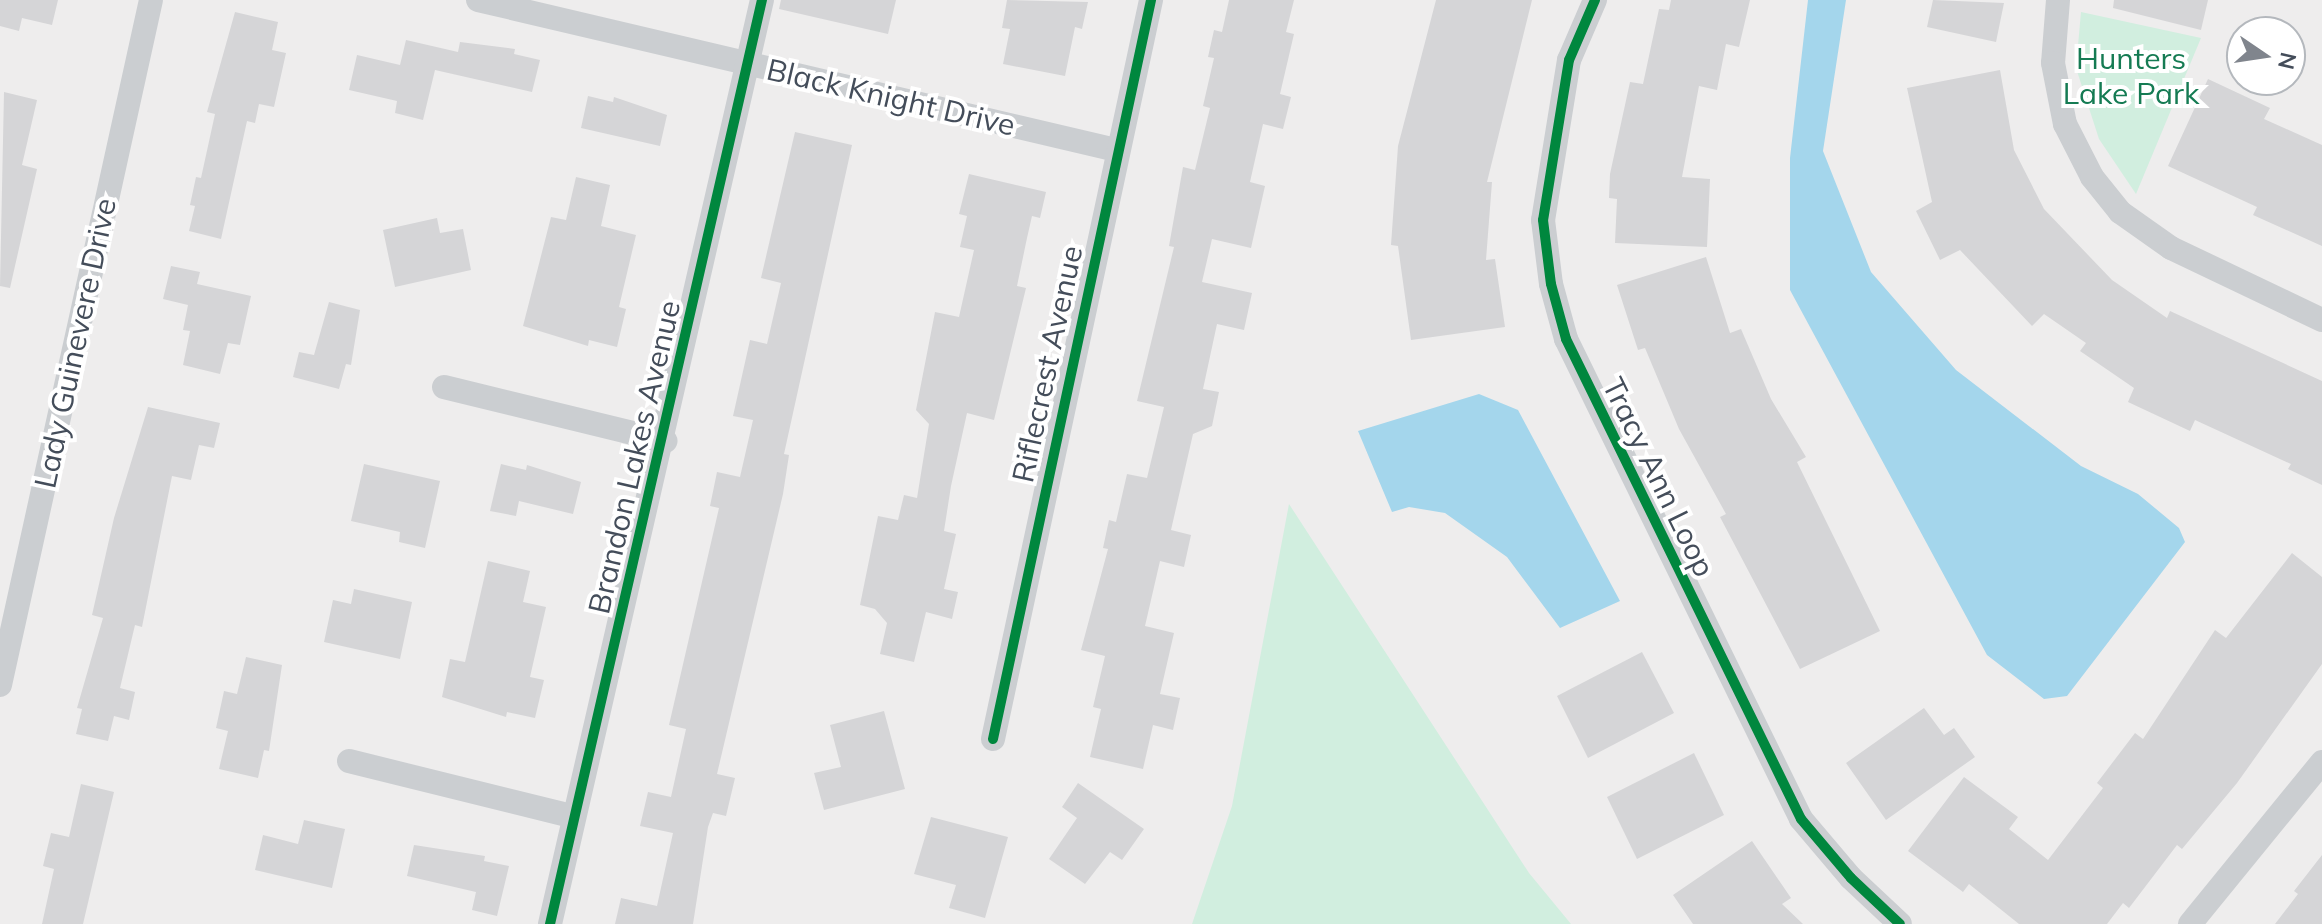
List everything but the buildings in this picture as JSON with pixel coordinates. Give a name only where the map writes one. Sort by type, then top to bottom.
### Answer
[{"type":"street","name":"Lady Guinevere Drive","points":[[0,685],[151,0]]},
{"type":"street","name":"Black Knight Drive","points":[[478,0],[1116,150]]},
{"type":"street","name":"Brandon Lakes Avenue","points":[[550,924],[572,816],[665,441],[762,0]]},
{"type":"street","name":"Riflecrest Avenue","points":[[993,739],[1116,150],[1151,0]]},
{"type":"street","name":"Tracy Ann Loop","points":[[1595,0],[1569,60],[1543,220],[1551,284],[1566,339],[1801,819],[1851,878],[1900,924]]},
{"type":"street","points":[[2058,0],[2053,63],[2065,124],[2092,177],[2120,212],[2171,248],[2322,320]]},
{"type":"street","points":[[444,387],[665,441]]},
{"type":"street","points":[[349,761],[572,816]]},
{"type":"street","points":[[2190,924],[2322,762]]},
{"type":"green space","name":"Hunters Lake Park","points":[[2081,12],[2201,38],[2136,194],[2099,139],[2076,68]]},
{"type":"green space","points":[[1289,504],[1529,873],[1571,924],[1192,924],[1232,806]]},
{"type":"water","points":[[1808,0],[1846,0],[1823,151],[1871,272],[1956,370],[2081,466],[2138,494],[2179,528],[2185,542],[2067,696],[2044,699],[1987,655],[1790,290],[1790,158]]},
{"type":"water","points":[[1479,394],[1518,410],[1620,601],[1560,628],[1507,557],[1445,513],[1409,507],[1392,512],[1358,431]]},
{"type":"cycle path","points":[[550,924],[762,0]]},
{"type":"cycle path","points":[[993,739],[1151,0]]},
{"type":"cycle path","points":[[1595,0],[1569,60],[1543,220],[1551,284],[1566,339],[1801,819],[1851,878],[1900,924]]}]
